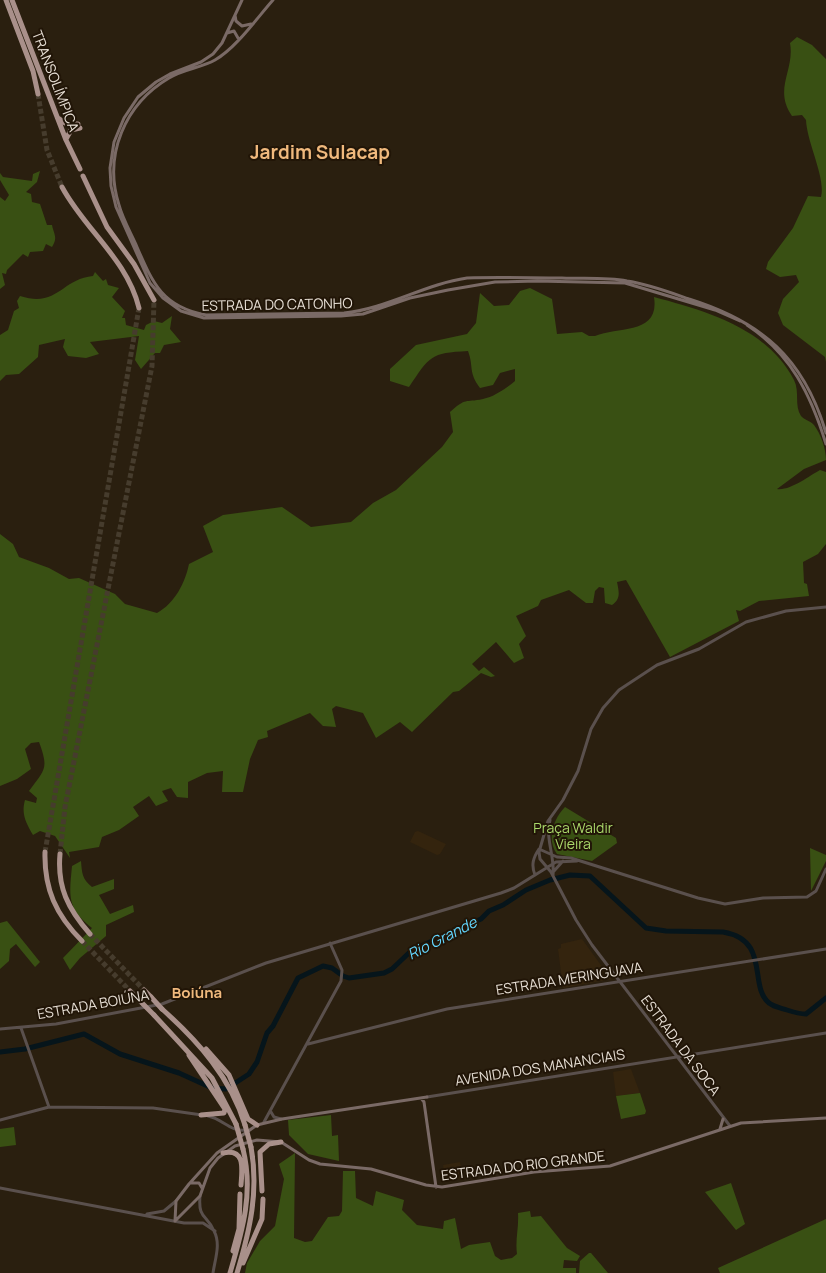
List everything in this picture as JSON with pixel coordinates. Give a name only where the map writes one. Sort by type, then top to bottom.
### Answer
[{"type":"highway","name":"TRANSOLÍMPICA","points":[[6,0],[33,70],[38,94]]},
{"type":"highway","name":"TRANSOLÍMPICA","points":[[12,0],[66,140],[80,169]]},
{"type":"highway","points":[[58,118],[65,123],[79,126],[71,130],[66,140]]},
{"type":"highway","points":[[83,176],[107,227],[134,264],[154,300]]},
{"type":"highway","points":[[62,187],[82,219],[120,264],[139,308]]},
{"type":"highway","points":[[45,852],[46,876],[52,901],[63,921],[82,941]]},
{"type":"highway","points":[[60,854],[59,878],[65,901],[90,934]]},
{"type":"highway","points":[[144,990],[220,1062],[230,1082],[239,1093],[248,1119],[257,1125]]},
{"type":"highway","points":[[130,991],[204,1068],[236,1124],[247,1175],[246,1211],[242,1233],[232,1264]]},
{"type":"highway","points":[[230,1082],[232,1093],[247,1128],[255,1176],[253,1210],[238,1272]]},
{"type":"highway","points":[[201,1115],[224,1113],[224,1105],[220,1094]]},
{"type":"highway","points":[[262,1191],[260,1152],[269,1144],[281,1142]]},
{"type":"highway","points":[[223,1153],[232,1152],[241,1158],[243,1164],[241,1185]]},
{"type":"highway","points":[[230,1273],[239,1229],[240,1194]]},
{"type":"highway","points":[[238,1272],[262,1219],[263,1200]]},
{"type":"main road","points":[[114,191],[110,168],[114,142],[120,125],[131,107],[138,97],[156,82],[170,74],[201,62],[217,50],[242,0]]},
{"type":"main road","points":[[114,191],[116,148],[123,126],[135,107],[164,81],[179,72],[215,60],[239,39],[273,0]]},
{"type":"main road","points":[[235,14],[236,20],[242,26],[253,23]]},
{"type":"main road","points":[[226,34],[234,31],[239,39]]},
{"type":"main road","name":"ESTRADA DO CATONHO","points":[[114,191],[153,282],[172,302],[193,312],[221,315],[356,312],[446,281],[467,278],[619,280],[659,289],[722,310],[760,330],[792,362],[814,399],[826,432]]},
{"type":"main road","name":"ESTRADA DO CATONHO","points":[[114,191],[121,219],[150,283],[163,298],[192,315],[217,318],[354,315],[410,298],[470,286],[519,281],[625,283],[732,317],[757,332],[793,368],[814,406],[826,444]]},
{"type":"main road","points":[[467,278],[473,281],[470,286]]},
{"type":"main road","points":[[446,281],[442,286],[448,290]]},
{"type":"main road","points":[[424,1102],[427,1097]]},
{"type":"main road","name":"AVENIDA DOS MANANCIAIS","points":[[257,1125],[282,1119],[427,1097]]},
{"type":"main road","points":[[421,1098],[424,1102],[436,1187]]},
{"type":"main road","points":[[720,1129],[723,1118]]},
{"type":"main road","name":"ESTRADA DO RIO GRANDE","points":[[174,1221],[200,1196],[210,1168],[223,1153],[234,1146],[257,1140],[281,1142],[314,1162],[371,1169],[430,1186],[448,1187],[534,1172],[603,1167],[746,1122],[826,1118]]},
{"type":"main road","points":[[174,1221],[176,1201],[189,1184],[217,1153],[247,1128],[257,1125]]},
{"type":"main road","points":[[189,1184],[197,1182],[202,1189]]},
{"type":"main road","points":[[430,1186],[435,1182]]},
{"type":"main road","points":[[174,1211],[183,1214]]},
{"type":"street","points":[[536,875],[533,861],[551,817],[564,800],[578,771],[593,724],[619,690],[657,665],[699,649],[746,622],[786,611],[826,608]]},
{"type":"street","name":"ESTRADA DA SOCA","points":[[551,817],[548,832],[553,874],[579,927],[730,1126]]},
{"type":"street","points":[[539,849],[705,900],[725,904],[763,898],[807,897],[816,891],[826,869]]},
{"type":"street","name":"ESTRADA DA SOCA","points":[[539,849],[539,857],[553,874]]},
{"type":"street","points":[[552,864],[564,860],[577,861]]},
{"type":"street","points":[[553,874],[564,860]]},
{"type":"street","name":"ESTRADA BOIÚNA","points":[[0,1029],[21,1028],[91,1018],[162,1004],[266,963],[501,893],[536,875],[552,864]]},
{"type":"street","points":[[264,1122],[341,982],[342,970],[330,943]]},
{"type":"street","name":"ESTRADA MERINGUAVA","points":[[308,1044],[447,1009],[826,949]]},
{"type":"street","points":[[21,1028],[49,1107]]},
{"type":"street","name":"AVENIDA DOS MANANCIAIS","points":[[427,1097],[826,1033]]},
{"type":"street","points":[[312,1036],[318,1041]]},
{"type":"street","points":[[664,1059],[669,1054],[670,1048]]},
{"type":"street","points":[[684,1066],[687,1056]]},
{"type":"street","points":[[0,1120],[49,1107],[153,1108],[218,1119],[236,1130],[247,1128]]},
{"type":"street","points":[[271,1112],[274,1118],[282,1119]]},
{"type":"street","points":[[0,1188],[174,1221],[203,1223],[215,1231]]},
{"type":"street","points":[[200,1196],[200,1212],[215,1231],[217,1246],[213,1273]]},
{"type":"street","points":[[158,1218],[176,1201]]},
{"type":"street","points":[[141,1215],[164,1211]]},
{"type":"shaded area","points":[[418,831],[446,844],[440,854],[437,855],[410,842],[415,832]]},
{"type":"shaded area","points":[[582,939],[611,979],[563,988],[558,949],[561,948],[561,944]]},
{"type":"shaded area","points":[[631,1069],[640,1093],[616,1096],[613,1072]]},
{"type":"shaded area","points":[[460,1162],[463,1178],[445,1181],[443,1165]]},
{"type":"green space","points":[[797,37],[812,45],[826,59],[826,362],[825,357],[783,325],[778,313],[783,299],[799,282],[796,275],[780,277],[766,269],[768,262],[793,228],[808,196],[821,197],[821,180],[809,139],[806,120],[802,115],[792,116],[784,97],[791,53],[790,43]]},
{"type":"green space","points":[[40,171],[37,182],[26,192],[31,194],[32,202],[40,204],[47,225],[52,225],[55,241],[52,247],[46,244],[43,251],[30,252],[28,257],[23,254],[7,270],[6,274],[2,273],[5,285],[0,289],[0,197],[5,201],[9,195],[0,180],[0,173],[3,177],[32,181],[33,174]]},
{"type":"green space","points":[[95,272],[103,281],[106,279],[108,285],[119,288],[112,297],[125,311],[122,318],[125,318],[126,325],[144,330],[146,325],[154,321],[162,323],[172,316],[170,329],[181,342],[164,345],[160,353],[155,353],[141,369],[135,360],[139,336],[90,342],[99,354],[86,358],[68,356],[63,347],[65,339],[39,345],[38,357],[19,374],[6,375],[0,381],[0,335],[8,330],[14,311],[19,308],[17,301],[20,296],[33,299],[51,296],[73,282],[93,276]]},
{"type":"green space","points":[[530,288],[552,299],[557,334],[582,332],[589,336],[595,336],[636,327],[651,318],[654,309],[654,297],[694,309],[733,324],[768,347],[782,362],[796,385],[799,412],[802,417],[817,429],[823,442],[826,456],[826,460],[804,469],[777,489],[788,488],[820,470],[826,472],[826,544],[818,554],[803,562],[804,583],[807,584],[809,596],[759,601],[740,611],[736,610],[739,621],[670,657],[626,580],[617,582],[618,598],[612,605],[605,603],[604,588],[599,587],[595,591],[593,603],[586,603],[569,590],[541,600],[538,606],[516,616],[526,636],[519,644],[524,658],[514,663],[496,642],[472,664],[479,671],[484,667],[495,676],[491,677],[481,673],[459,691],[453,692],[412,732],[400,722],[376,738],[363,713],[336,706],[332,709],[336,727],[323,726],[310,713],[267,731],[268,737],[258,740],[250,759],[243,792],[222,792],[223,771],[207,773],[188,782],[188,798],[177,797],[171,788],[162,791],[168,801],[156,806],[149,796],[133,807],[139,816],[119,830],[102,837],[99,847],[69,852],[70,858],[55,836],[40,831],[33,835],[26,822],[24,810],[25,800],[36,803],[37,798],[29,791],[44,768],[44,758],[39,742],[31,743],[25,749],[31,769],[17,779],[0,786],[0,534],[13,544],[19,557],[49,568],[69,579],[79,578],[115,594],[125,604],[157,613],[169,604],[178,592],[189,564],[213,552],[203,526],[223,515],[282,507],[311,527],[351,522],[373,503],[396,490],[442,447],[453,432],[450,412],[463,402],[487,398],[504,389],[515,381],[515,369],[500,373],[493,385],[480,388],[473,373],[468,351],[446,353],[432,358],[409,387],[390,381],[390,369],[416,345],[467,334],[476,323],[480,293],[494,306],[509,305],[520,291]]},
{"type":"green space","name":"Praça Waldir Vieira","points":[[565,807],[616,838],[617,843],[592,861],[557,854],[552,842],[553,829]]},
{"type":"green space","points":[[810,848],[826,855],[826,861],[811,891]]},
{"type":"green space","points":[[81,861],[83,876],[92,887],[114,879],[114,889],[99,895],[110,914],[133,905],[134,912],[106,925],[106,936],[80,958],[70,970],[63,958],[92,928],[74,908],[70,894],[72,866]]},
{"type":"green space","points":[[7,921],[40,962],[35,967],[16,944],[10,949],[9,961],[0,969],[0,923]]},
{"type":"green space","points":[[640,1093],[646,1111],[645,1114],[621,1119],[616,1096]]},
{"type":"green space","points":[[331,1115],[332,1136],[338,1135],[339,1161],[308,1154],[289,1135],[288,1120]]},
{"type":"green space","points":[[14,1127],[16,1145],[0,1147],[0,1129]]},
{"type":"green space","points":[[295,1153],[294,1238],[305,1242],[312,1241],[328,1217],[339,1216],[342,1211],[343,1171],[355,1171],[356,1198],[373,1206],[376,1191],[404,1200],[402,1210],[417,1225],[443,1229],[444,1221],[455,1218],[461,1249],[469,1245],[490,1242],[495,1256],[501,1260],[512,1258],[517,1254],[518,1213],[530,1211],[531,1217],[541,1216],[567,1248],[580,1256],[577,1261],[564,1260],[563,1268],[576,1268],[576,1273],[245,1273],[247,1263],[260,1241],[275,1226],[284,1179],[279,1164]]},
{"type":"green space","points":[[731,1183],[745,1224],[736,1230],[705,1192]]},
{"type":"green space","points":[[826,1219],[826,1273],[720,1273],[718,1268]]},
{"type":"green space","points":[[589,1253],[608,1273],[579,1273],[580,1261]]},
{"type":"waterway","name":"Rio Grande","points":[[0,1052],[25,1049],[84,1034],[120,1054],[179,1073],[212,1088],[226,1089],[249,1074],[257,1062],[267,1033],[273,1026],[298,978],[323,966],[332,968],[349,978],[384,973],[392,969],[412,950],[481,919],[489,911],[503,905],[526,890],[550,880],[570,875],[590,876],[646,928],[666,931],[723,932],[738,937],[747,944],[753,953],[763,995],[773,1006],[806,1014],[826,998]]},
{"type":"tunnel","points":[[38,94],[47,150],[62,187]]},
{"type":"tunnel","points":[[60,854],[65,807],[152,366],[154,300]]},
{"type":"tunnel","points":[[45,852],[139,308]]},
{"type":"tunnel","points":[[90,934],[144,990]]},
{"type":"tunnel","points":[[82,941],[130,991]]},
{"type":"district","name":"Jardim Sulacap","points":[[320,152]]},
{"type":"district","name":"Boiúna","points":[[197,992]]}]
